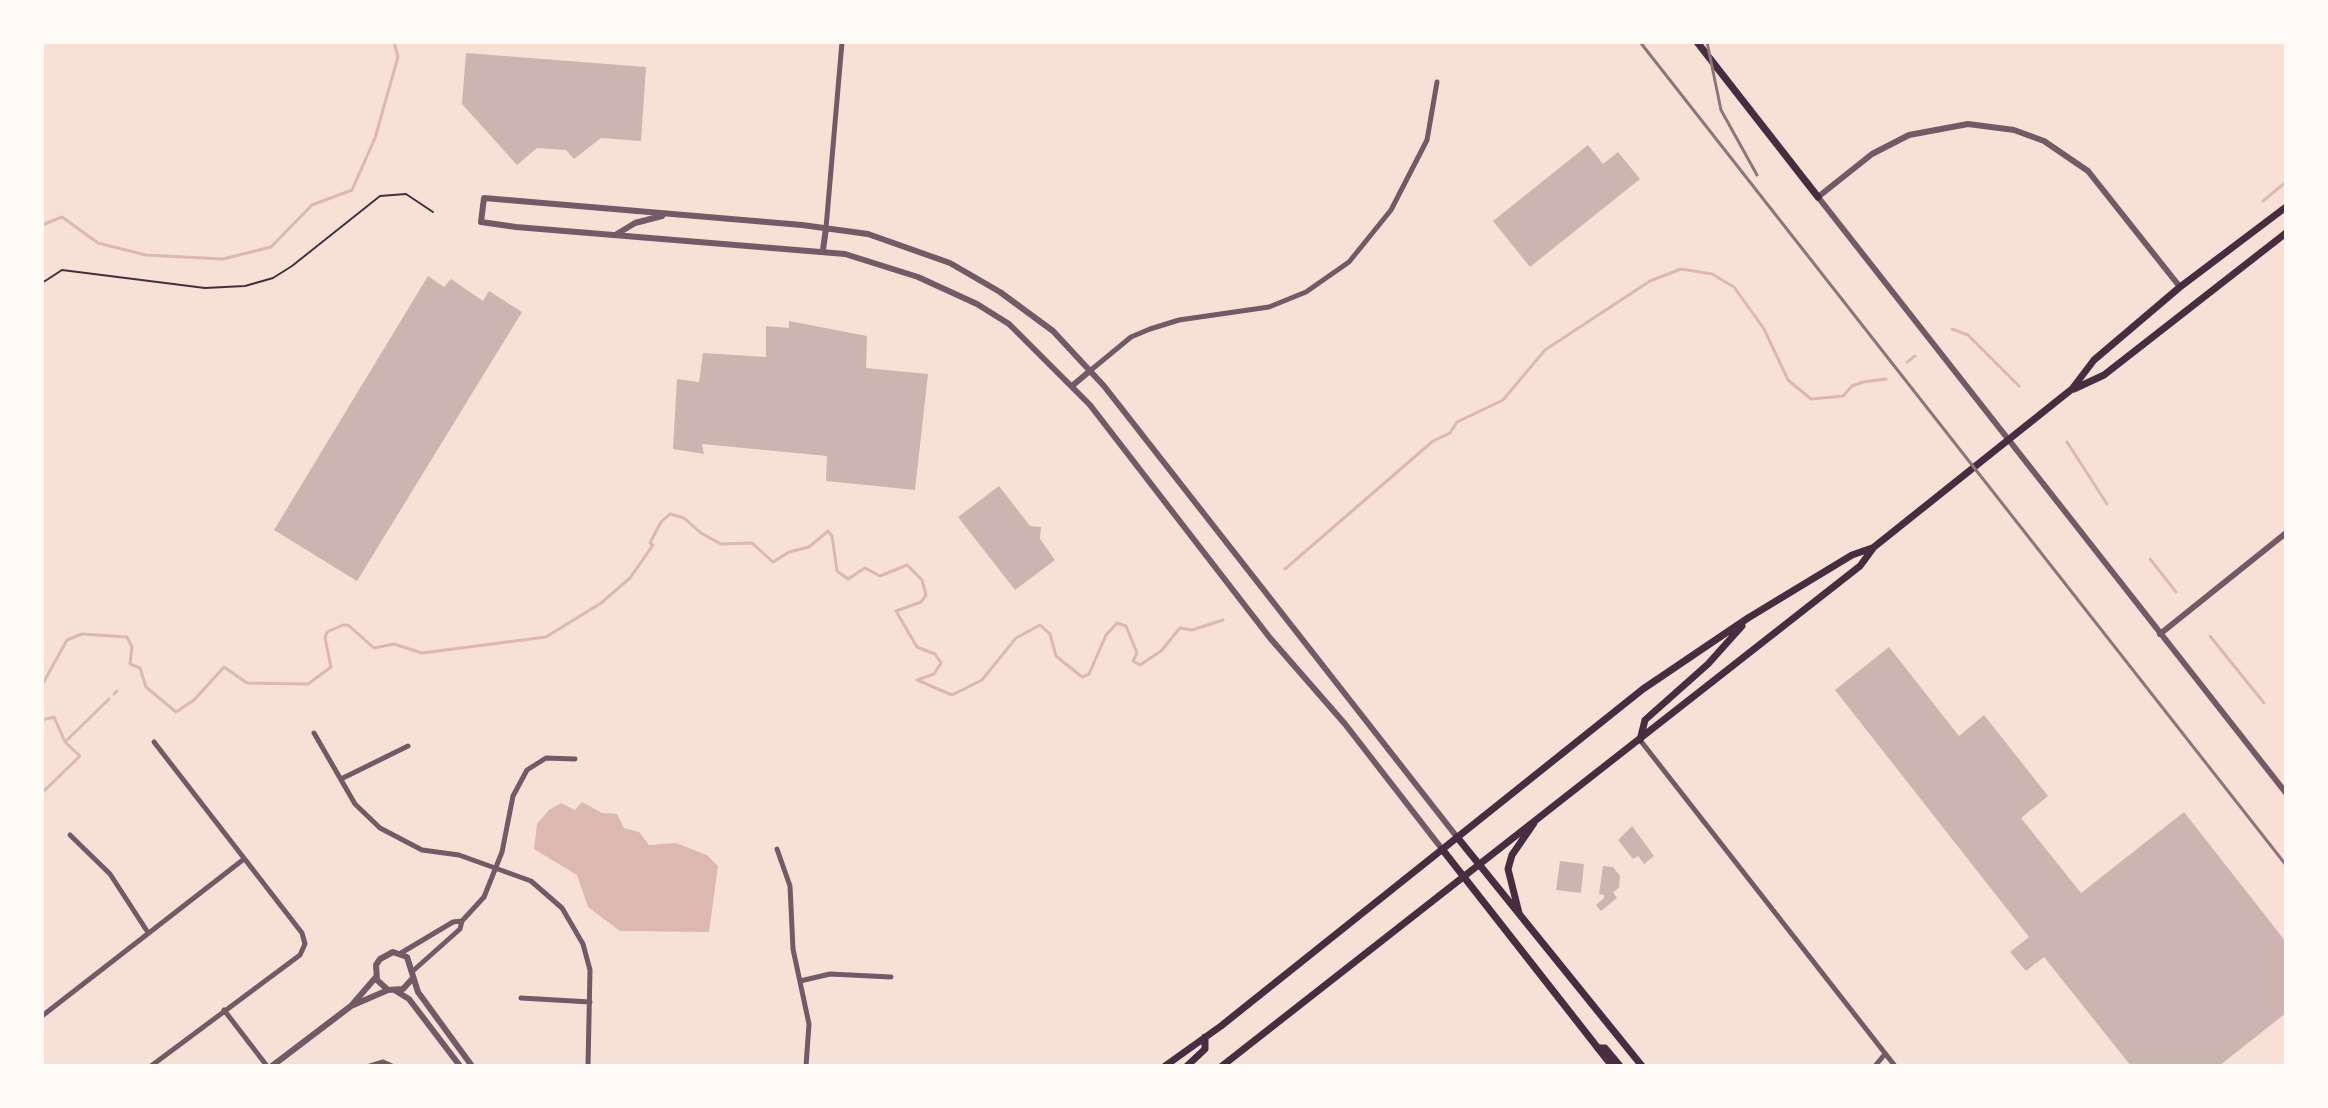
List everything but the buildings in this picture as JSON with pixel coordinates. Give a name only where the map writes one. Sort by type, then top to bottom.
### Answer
[{"type":"main road","points":[[1697,42],[1818,197]]},
{"type":"main road","points":[[1222,1066],[1860,566],[1874,547],[2072,389],[2094,360],[2180,287],[2286,207]]},
{"type":"main road","points":[[2072,389],[2104,375],[2286,233]]},
{"type":"main road","points":[[1165,1066],[1643,689],[1748,618],[1852,555],[1874,547]]},
{"type":"main road","points":[[1640,740],[1645,720],[1708,664],[1748,618]]},
{"type":"main road","points":[[1521,919],[1508,869],[1512,855],[1538,817]]},
{"type":"main road","points":[[1457,837],[1642,1066]]},
{"type":"main road","points":[[1442,849],[1612,1066]]},
{"type":"main road","points":[[1187,1066],[1205,1049],[1205,1037]]},
{"type":"main road","points":[[1598,1048],[1605,1048],[1620,1066]]},
{"type":"street","points":[[823,250],[842,42]]},
{"type":"street","points":[[1072,386],[1131,337],[1179,320],[1269,307],[1306,292],[1349,262],[1391,210],[1427,140],[1437,82]]},
{"type":"street","points":[[2180,287],[2088,171],[2044,141],[2014,130],[1968,124],[1909,135],[1872,154],[1818,197],[2286,793]]},
{"type":"street","points":[[1442,849],[1072,386],[1009,324],[977,304],[878,262],[823,250],[481,222],[484,198],[826,228],[894,241],[970,273],[1053,331],[1091,370],[1457,837]]},
{"type":"street","points":[[616,235],[635,223],[670,214]]},
{"type":"street","points":[[2160,634],[2286,533]]},
{"type":"street","points":[[314,733],[355,804],[394,837],[422,850],[459,855],[497,867],[542,888],[571,919],[587,957],[590,1002],[586,1034],[588,1066]]},
{"type":"street","points":[[1640,740],[1895,1066]]},
{"type":"street","points":[[151,1066],[300,955],[305,944],[302,933],[154,742]]},
{"type":"street","points":[[341,779],[408,746]]},
{"type":"street","points":[[351,1006],[409,984],[413,974],[460,929],[462,921],[484,897],[497,867],[513,796],[527,770],[546,758],[575,759]]},
{"type":"street","points":[[70,835],[110,874],[147,931]]},
{"type":"street","points":[[777,849],[790,886],[793,949],[809,1024],[806,1066]]},
{"type":"street","points":[[42,1016],[147,931],[244,859]]},
{"type":"street","points":[[401,953],[453,922],[462,921]]},
{"type":"street","points":[[439,933],[446,941]]},
{"type":"street","points":[[224,1010],[269,1066],[351,1006],[376,977],[380,959],[393,952],[401,953],[407,957],[423,1000],[472,1066]]},
{"type":"street","points":[[800,981],[830,974],[891,977]]},
{"type":"street","points":[[376,977],[392,991],[409,999],[460,1066]]},
{"type":"street","points":[[521,998],[590,1002]]},
{"type":"street","points":[[1875,1066],[1885,1054]]},
{"type":"street","points":[[370,1066],[383,1062],[392,1066]]},
{"type":"path","points":[[42,283],[62,270],[205,288],[245,286],[273,278],[292,266],[380,196],[406,194],[433,212]]},
{"type":"shaded area","points":[[582,802],[602,813],[617,814],[624,828],[639,832],[649,845],[676,843],[707,855],[718,866],[709,932],[620,931],[588,907],[577,875],[534,849],[537,824],[549,810],[561,803],[575,810]]},
{"type":"waterway","points":[[42,225],[62,217],[98,243],[146,255],[223,259],[271,247],[312,205],[352,190],[375,138],[398,57],[394,42]]},
{"type":"waterway","points":[[2263,201],[2286,182]]},
{"type":"waterway","points":[[1285,569],[1433,441],[1450,433],[1457,422],[1503,400],[1545,350],[1650,281],[1681,269],[1712,274],[1734,287],[1764,329],[1788,380],[1811,399],[1843,396],[1852,386],[1886,379]]},
{"type":"waterway","points":[[1952,329],[1968,335],[2019,386]]},
{"type":"waterway","points":[[1907,362],[1915,356]]},
{"type":"waterway","points":[[2067,442],[2107,504]]},
{"type":"waterway","points":[[42,685],[67,640],[82,634],[127,637],[132,647],[130,664],[140,668],[146,687],[176,712],[194,700],[224,667],[247,683],[308,684],[331,667],[325,638],[327,632],[343,625],[348,625],[374,648],[394,644],[422,653],[546,637],[601,603],[630,578],[653,545],[650,543],[661,522],[670,514],[684,518],[701,533],[721,544],[752,543],[773,562],[789,552],[809,547],[828,531],[832,536],[837,571],[848,579],[865,568],[880,576],[907,565],[922,580],[926,595],[921,602],[896,611],[917,647],[935,654],[941,663],[934,674],[917,680],[952,695],[982,680],[1016,638],[1040,625],[1050,634],[1056,656],[1082,677],[1089,674],[1106,635],[1117,623],[1126,626],[1137,653],[1133,661],[1140,665],[1161,651],[1180,628],[1192,630],[1223,620]]},
{"type":"waterway","points":[[2150,559],[2176,592]]},
{"type":"waterway","points":[[2210,636],[2264,703]]},
{"type":"waterway","points":[[114,694],[117,691]]},
{"type":"waterway","points":[[65,742],[109,699]]},
{"type":"waterway","points":[[42,720],[54,717],[65,742],[80,756],[42,793]]},
{"type":"railway","points":[[1640,42],[2286,865]]},
{"type":"railway","points":[[1707,42],[1721,110],[1757,175]]}]
